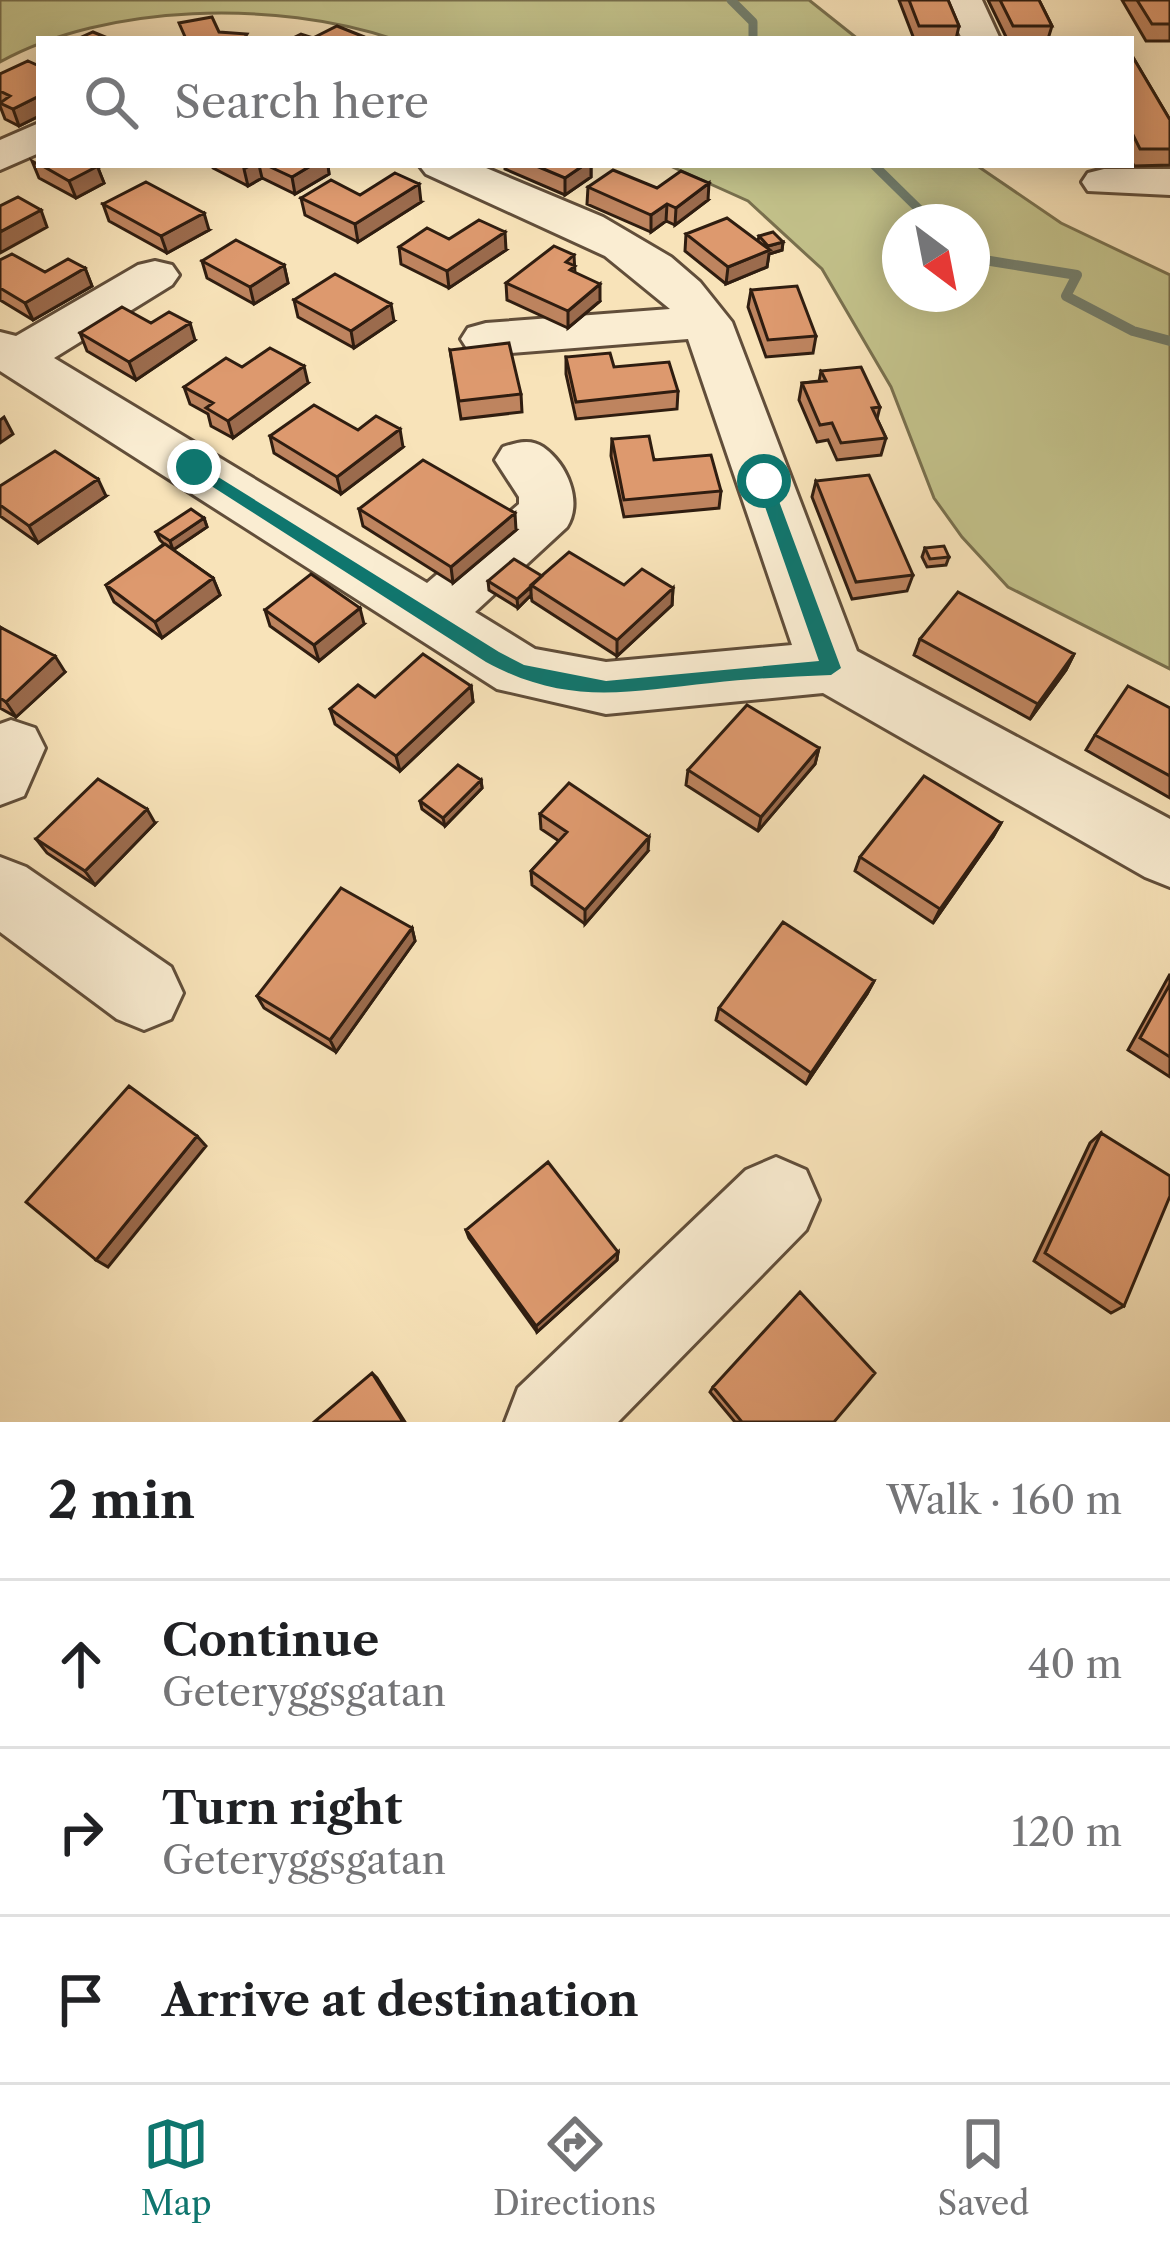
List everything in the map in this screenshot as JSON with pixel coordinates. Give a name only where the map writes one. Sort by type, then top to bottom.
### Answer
[{"type":"street","points":[[963,0],[980,36]]},
{"type":"street","points":[[0,157],[36,138]]},
{"type":"street","points":[[448,168],[644,256],[694,302],[707,322],[831,668]]},
{"type":"street","points":[[1107,176],[1170,182]]},
{"type":"street","points":[[155,275],[8,353],[520,671],[606,688],[831,668],[1170,855]]},
{"type":"street","points":[[486,340],[707,322]]},
{"type":"street","points":[[429,618],[547,512],[548,496],[523,460]]},
{"type":"street","points":[[0,890],[144,993]]},
{"type":"street","points":[[552,1422],[776,1200]]},
{"type":"shaded area","points":[[0,0],[809,0],[854,36],[382,36],[297,18],[193,14],[141,19],[63,36],[36,36],[36,45],[0,62]]},
{"type":"shaded area","points":[[675,168],[980,168],[1061,223],[1170,275],[1170,669],[1008,587],[934,498],[891,387],[822,269],[748,201]]},
{"type":"building","points":[[909,0],[948,0],[959,26],[919,26]]},
{"type":"building","points":[[1000,0],[1039,0],[1052,26],[1013,26]]},
{"type":"building","points":[[1137,0],[1170,0],[1170,24],[1152,24]]},
{"type":"building","points":[[212,17],[219,32],[247,34],[185,36],[179,23]]},
{"type":"building","points":[[337,26],[362,36],[317,36]]},
{"type":"building","points":[[1134,59],[1170,120],[1170,149],[1140,149],[1134,137]]},
{"type":"building","points":[[28,61],[36,65],[36,98],[13,109],[0,103],[10,96],[0,91],[0,74]]},
{"type":"building","points":[[46,168],[94,168],[69,181]]},
{"type":"building","points":[[272,168],[307,168],[292,177]]},
{"type":"building","points":[[541,168],[580,168],[565,178]]},
{"type":"building","points":[[613,170],[657,188],[681,171],[709,183],[676,208],[667,204],[651,215],[588,187]]},
{"type":"building","points":[[395,173],[419,184],[355,224],[301,198],[331,180],[360,195]]},
{"type":"building","points":[[146,182],[204,213],[161,236],[103,204]]},
{"type":"building","points":[[18,197],[41,210],[0,232],[0,206]]},
{"type":"building","points":[[727,218],[770,250],[728,267],[686,234]]},
{"type":"building","points":[[479,220],[505,232],[447,271],[399,247],[427,228],[449,239]]},
{"type":"building","points":[[773,232],[783,242],[768,246],[759,236]]},
{"type":"building","points":[[236,240],[284,265],[250,287],[202,261]]},
{"type":"building","points":[[554,246],[574,255],[566,262],[575,266],[570,270],[600,284],[568,311],[506,283]]},
{"type":"building","points":[[12,254],[45,272],[68,259],[85,268],[25,303],[0,288],[0,260]]},
{"type":"building","points":[[335,274],[391,304],[351,331],[294,300]]},
{"type":"building","points":[[797,286],[816,336],[768,340],[751,290]]},
{"type":"building","points":[[122,307],[151,323],[169,312],[190,323],[129,362],[80,333]]},
{"type":"building","points":[[509,343],[521,394],[459,401],[450,350]]},
{"type":"building","points":[[270,348],[304,366],[228,421],[206,408],[213,403],[184,387],[226,358],[242,367]]},
{"type":"building","points":[[610,353],[614,367],[669,362],[678,391],[576,402],[566,357]]},
{"type":"building","points":[[861,367],[880,407],[872,408],[886,438],[841,443],[832,423],[820,425],[802,383],[826,381],[821,371]]},
{"type":"building","points":[[314,405],[358,430],[376,416],[400,429],[337,477],[270,436]]},
{"type":"building","points":[[649,436],[654,460],[711,455],[721,491],[624,500],[612,439]]},
{"type":"building","points":[[55,451],[98,479],[29,526],[0,505],[0,486]]},
{"type":"building","points":[[423,460],[515,513],[451,567],[359,509]]},
{"type":"building","points":[[869,475],[913,575],[856,582],[816,481]]},
{"type":"building","points":[[191,509],[204,518],[170,541],[156,532]]},
{"type":"building","points":[[165,544],[213,578],[155,622],[106,585]]},
{"type":"building","points":[[944,546],[949,557],[930,559],[925,548]]},
{"type":"building","points":[[569,552],[624,585],[642,569],[673,588],[617,640],[531,585]]},
{"type":"building","points":[[514,559],[542,576],[517,599],[488,581]]},
{"type":"building","points":[[311,574],[360,608],[314,645],[265,610]]},
{"type":"building","points":[[958,592],[1074,654],[1038,704],[920,639]]},
{"type":"building","points":[[0,627],[55,656],[6,702],[0,698]]},
{"type":"building","points":[[423,654],[471,686],[396,756],[330,709],[358,685],[375,697]]},
{"type":"building","points":[[1128,686],[1170,708],[1170,776],[1095,735]]},
{"type":"building","points":[[747,705],[819,748],[761,817],[688,770]]},
{"type":"building","points":[[458,765],[481,780],[443,818],[420,801]]},
{"type":"building","points":[[924,776],[1001,823],[940,909],[860,857]]},
{"type":"building","points":[[98,779],[147,809],[85,871],[36,839]]},
{"type":"building","points":[[569,783],[649,837],[585,910],[531,871],[567,832],[540,814]]},
{"type":"building","points":[[341,888],[412,928],[330,1040],[257,996]]},
{"type":"building","points":[[783,922],[874,981],[811,1073],[719,1008]]},
{"type":"building","points":[[1170,984],[1170,1057],[1140,1038]]},
{"type":"building","points":[[129,1086],[197,1136],[96,1260],[26,1202]]},
{"type":"building","points":[[1101,1133],[1170,1176],[1170,1196],[1124,1306],[1045,1253]]},
{"type":"building","points":[[548,1162],[618,1252],[536,1326],[466,1230]]},
{"type":"building","points":[[800,1292],[875,1373],[834,1422],[742,1422],[713,1387]]},
{"type":"building","points":[[372,1373],[403,1422],[314,1422]]},
{"type":"waterway","points":[[731,0],[753,22],[753,36]]},
{"type":"waterway","points":[[877,168],[914,204]]},
{"type":"waterway","points":[[990,261],[1077,275],[1066,296],[1133,331],[1170,341]]},
{"type":"route","points":[[194,467],[493,657],[520,671],[606,688],[831,668],[764,481]]}]
